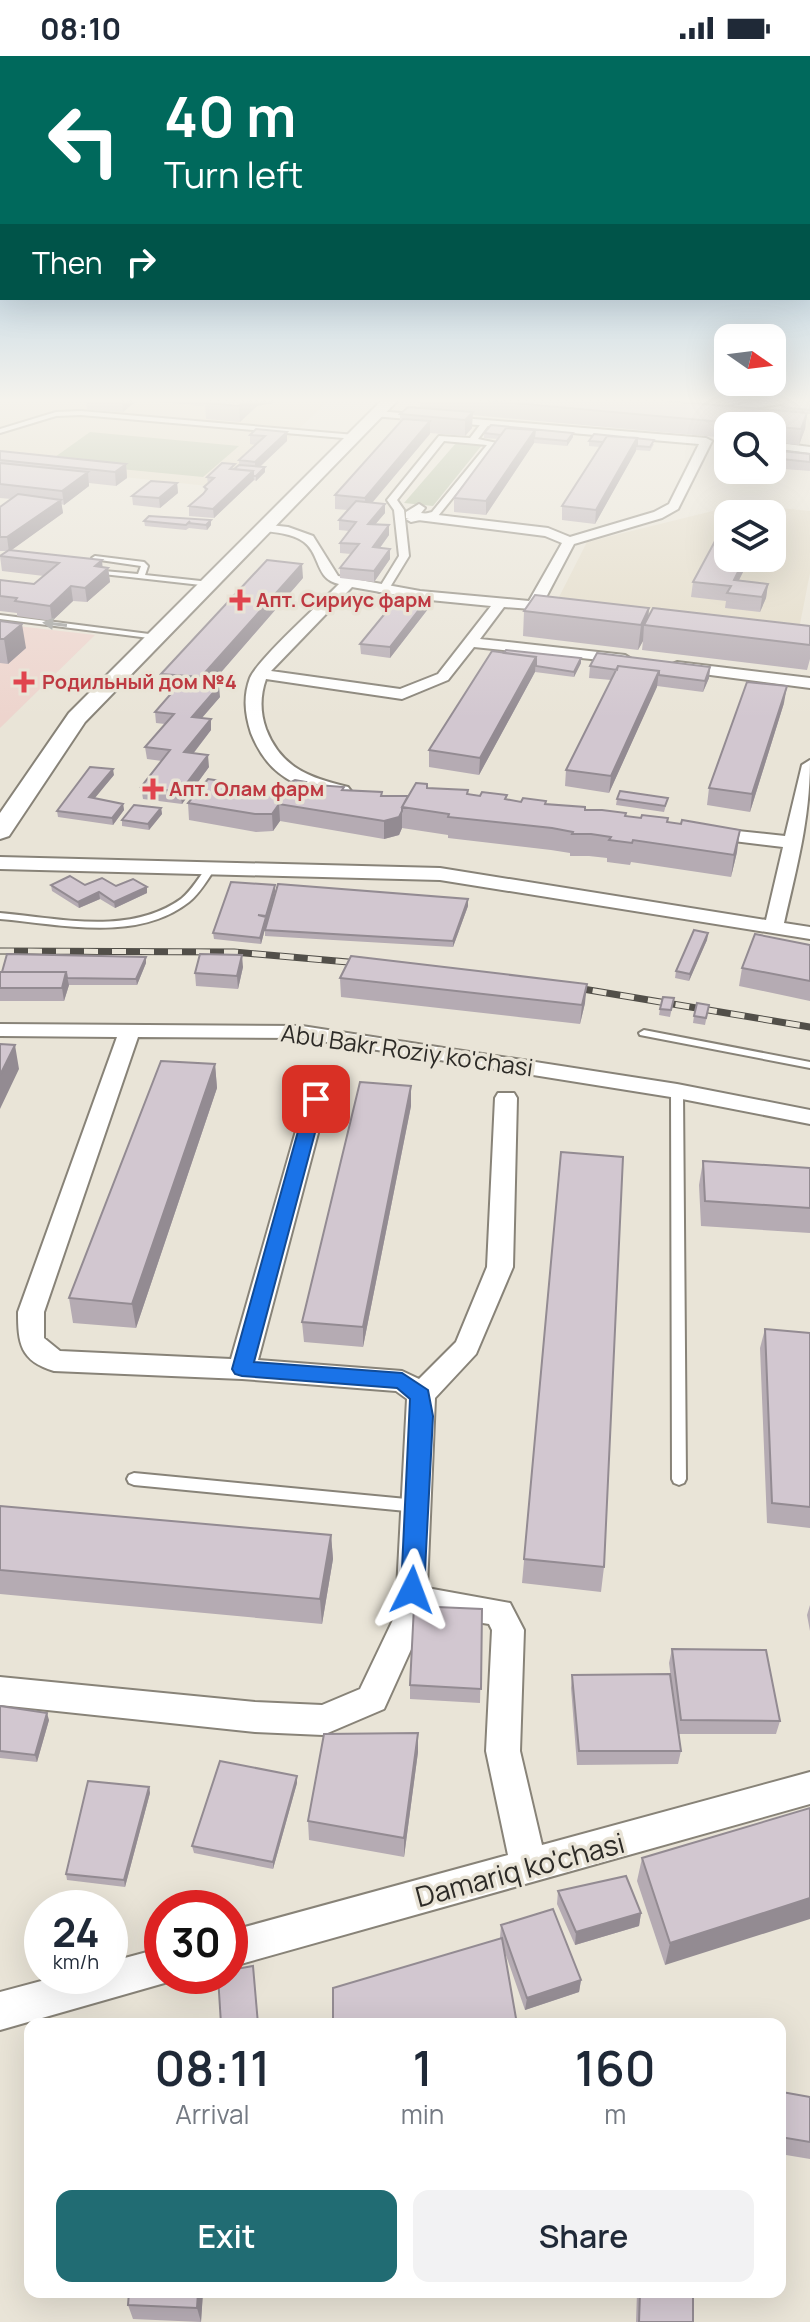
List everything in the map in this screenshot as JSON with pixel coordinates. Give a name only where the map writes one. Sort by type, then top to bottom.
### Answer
[{"type":"main road","points":[[0,831],[77,718],[287,506]]},
{"type":"street","points":[[383,590],[404,556],[396,506]]},
{"type":"street","points":[[400,521],[419,513],[435,514],[442,506]]},
{"type":"street","points":[[419,513],[548,532],[569,541],[658,515],[674,506]]},
{"type":"street","points":[[266,527],[294,532],[316,546],[326,572],[334,579],[383,590],[565,609]]},
{"type":"street","points":[[534,606],[569,541]]},
{"type":"street","points":[[349,582],[260,674],[254,687],[252,706],[262,743],[282,769],[309,784],[360,795]]},
{"type":"street","points":[[260,674],[402,694],[443,677],[501,602]]},
{"type":"street","points":[[472,642],[810,683]]},
{"type":"street","points":[[774,926],[806,809],[810,765]]},
{"type":"street","points":[[695,832],[795,843]]},
{"type":"street","points":[[0,863],[440,874],[810,933]]},
{"type":"street","name":"Abu Bakr Roziy ko'chasi","points":[[0,1030],[302,1032],[677,1091],[810,1117]]},
{"type":"street","points":[[130,1031],[31,1312],[31,1342],[54,1361],[242,1369],[402,1381],[421,1395]]},
{"type":"street","points":[[418,1600],[412,1590],[421,1395],[467,1347],[500,1267],[506,1098]]},
{"type":"street","points":[[242,1369],[316,1099]]},
{"type":"street","points":[[0,1691],[255,1717],[323,1720],[372,1699],[418,1600]]},
{"type":"street","points":[[418,1600],[499,1612],[508,1630],[503,1751],[529,1868]]},
{"type":"street","name":"Damariq ko'chasi","points":[[248,1944],[810,1788]]},
{"type":"street","points":[[0,2011],[144,1972]]},
{"type":"lane","points":[[95,558],[142,563],[145,566],[141,576]]},
{"type":"lane","points":[[83,570],[210,584]]},
{"type":"lane","points":[[0,617],[157,637]]},
{"type":"lane","points":[[0,916],[119,924],[160,917],[187,899],[211,867]]},
{"type":"lane","points":[[644,1033],[810,1065]]},
{"type":"lane","points":[[677,1091],[679,1479]]},
{"type":"lane","points":[[134,1479],[417,1506]]},
{"type":"shaded area","points":[[786,509],[810,511],[810,573],[800,624],[558,599],[587,542],[714,511],[714,572],[786,572]]},
{"type":"shaded area","name":"Родильный дом №4","points":[[0,624],[95,635],[0,728]]},
{"type":"building","points":[[53,506],[7,537],[0,537],[0,507]]},
{"type":"building","points":[[189,506],[216,506],[213,509]]},
{"type":"building","points":[[352,506],[384,506],[368,524],[389,525],[373,547],[390,549],[374,571],[340,568],[359,544],[340,543],[356,522],[339,520]]},
{"type":"building","points":[[562,506],[598,506],[596,510]]},
{"type":"building","points":[[149,516],[211,520],[206,525],[144,521]]},
{"type":"building","points":[[714,543],[714,572],[738,572],[734,580],[768,584],[762,597],[727,593],[731,586],[693,582]]},
{"type":"building","points":[[9,550],[102,560],[95,566],[108,568],[85,588],[71,586],[50,606],[15,601],[17,598],[0,596],[0,580],[34,584],[59,563],[0,556]]},
{"type":"building","points":[[267,560],[302,564],[201,677],[161,674]]},
{"type":"building","points":[[400,595],[428,598],[390,647],[360,644]]},
{"type":"building","points":[[535,595],[649,608],[641,625],[524,611]]},
{"type":"building","points":[[653,608],[810,626],[810,645],[644,625]]},
{"type":"building","points":[[0,621],[22,624],[0,639]]},
{"type":"building","points":[[506,650],[581,658],[574,672],[536,666],[536,657],[504,653]]},
{"type":"building","points":[[492,651],[536,657],[480,758],[429,750]]},
{"type":"building","points":[[597,653],[710,667],[705,681],[659,675],[659,671],[590,666]]},
{"type":"building","points":[[618,666],[659,671],[611,776],[566,770]]},
{"type":"building","points":[[182,681],[219,686],[192,717],[211,719],[184,752],[208,755],[180,792],[141,787],[170,750],[145,747],[174,714],[155,712]]},
{"type":"building","points":[[747,682],[787,686],[752,794],[709,788]]},
{"type":"building","points":[[90,767],[113,769],[89,797],[123,804],[112,818],[57,811]]},
{"type":"building","points":[[208,779],[221,781],[218,784],[259,787],[257,790],[272,792],[274,789],[284,790],[295,780],[305,784],[344,787],[342,790],[382,792],[381,796],[408,796],[399,817],[384,821],[279,804],[272,814],[255,814],[188,803]]},
{"type":"building","points":[[416,783],[427,784],[427,788],[468,790],[467,794],[480,796],[482,792],[507,795],[505,799],[521,802],[523,798],[546,801],[545,804],[585,807],[585,810],[626,813],[625,816],[668,818],[667,822],[681,824],[682,820],[740,830],[734,855],[633,840],[632,843],[609,840],[611,837],[572,834],[552,828],[448,817],[449,814],[402,807]]},
{"type":"building","points":[[620,791],[668,798],[665,806],[617,799]]},
{"type":"building","points":[[134,805],[161,808],[148,824],[122,820]]},
{"type":"building","points":[[70,876],[85,885],[102,878],[116,886],[133,879],[147,887],[114,902],[99,892],[78,902],[51,885]]},
{"type":"building","points":[[231,882],[275,885],[266,916],[258,915],[266,917],[260,938],[213,933]]},
{"type":"building","points":[[278,884],[468,899],[453,941],[265,930]]},
{"type":"building","points":[[694,930],[708,933],[690,974],[676,971]]},
{"type":"building","points":[[755,934],[810,945],[810,981],[742,968]]},
{"type":"building","points":[[7,954],[146,957],[136,979],[67,978],[66,972],[2,972]]},
{"type":"building","points":[[200,954],[242,955],[237,976],[195,973]]},
{"type":"building","points":[[351,956],[587,984],[582,1005],[340,978]]},
{"type":"building","points":[[0,972],[66,972],[62,988],[0,988]]},
{"type":"building","points":[[663,997],[674,998],[671,1010],[660,1009]]},
{"type":"building","points":[[697,1003],[709,1005],[706,1018],[694,1016]]},
{"type":"building","points":[[0,1044],[15,1045],[0,1075]]},
{"type":"building","points":[[161,1061],[215,1064],[132,1304],[69,1298]]},
{"type":"building","points":[[360,1082],[411,1086],[363,1327],[302,1322]]},
{"type":"building","points":[[561,1152],[623,1157],[604,1567],[524,1559]]},
{"type":"building","points":[[703,1161],[810,1168],[810,1208],[705,1201]]},
{"type":"building","points":[[765,1329],[810,1333],[810,1507],[772,1503]]},
{"type":"building","points":[[0,1506],[331,1535],[320,1599],[0,1570]]},
{"type":"building","points":[[414,1606],[482,1609],[481,1689],[410,1685]]},
{"type":"building","points":[[672,1649],[766,1650],[780,1721],[681,1720]]},
{"type":"building","points":[[670,1674],[681,1751],[579,1751],[572,1675]]},
{"type":"building","points":[[0,1706],[47,1713],[35,1755],[0,1751]]},
{"type":"building","points":[[418,1733],[404,1838],[308,1821],[324,1734]]},
{"type":"building","points":[[220,1761],[297,1776],[273,1862],[192,1846]]},
{"type":"building","points":[[88,1781],[149,1787],[124,1880],[66,1874]]},
{"type":"building","points":[[810,1808],[810,1898],[670,1943],[642,1858]]},
{"type":"building","points":[[626,1876],[641,1913],[576,1932],[558,1891]]},
{"type":"building","points":[[553,1909],[581,1980],[527,1998],[501,1925]]},
{"type":"building","points":[[502,1938],[516,2018],[333,2018],[333,1988]]},
{"type":"building","points":[[253,1966],[257,2018],[221,2018],[219,1994],[248,1994],[248,1967]]},
{"type":"building","points":[[786,2093],[810,2097],[810,2142],[786,2138]]},
{"type":"building","points":[[129,2298],[198,2298],[197,2308],[128,2305]]},
{"type":"building","points":[[640,2298],[693,2298],[693,2322],[639,2322]]},
{"type":"railway","points":[[0,951],[234,952],[371,964]]},
{"type":"railway","points":[[565,986],[810,1027]]},
{"type":"place","name":"Апт. Сириус фарм","points":[[240,600]]},
{"type":"place","name":"Родильный дом №4","points":[[24,682]]},
{"type":"place","name":"Апт. Олам фарм","points":[[153,789]]},
{"type":"route","points":[[316,1099],[242,1369],[402,1381],[421,1395],[412,1590]]}]
